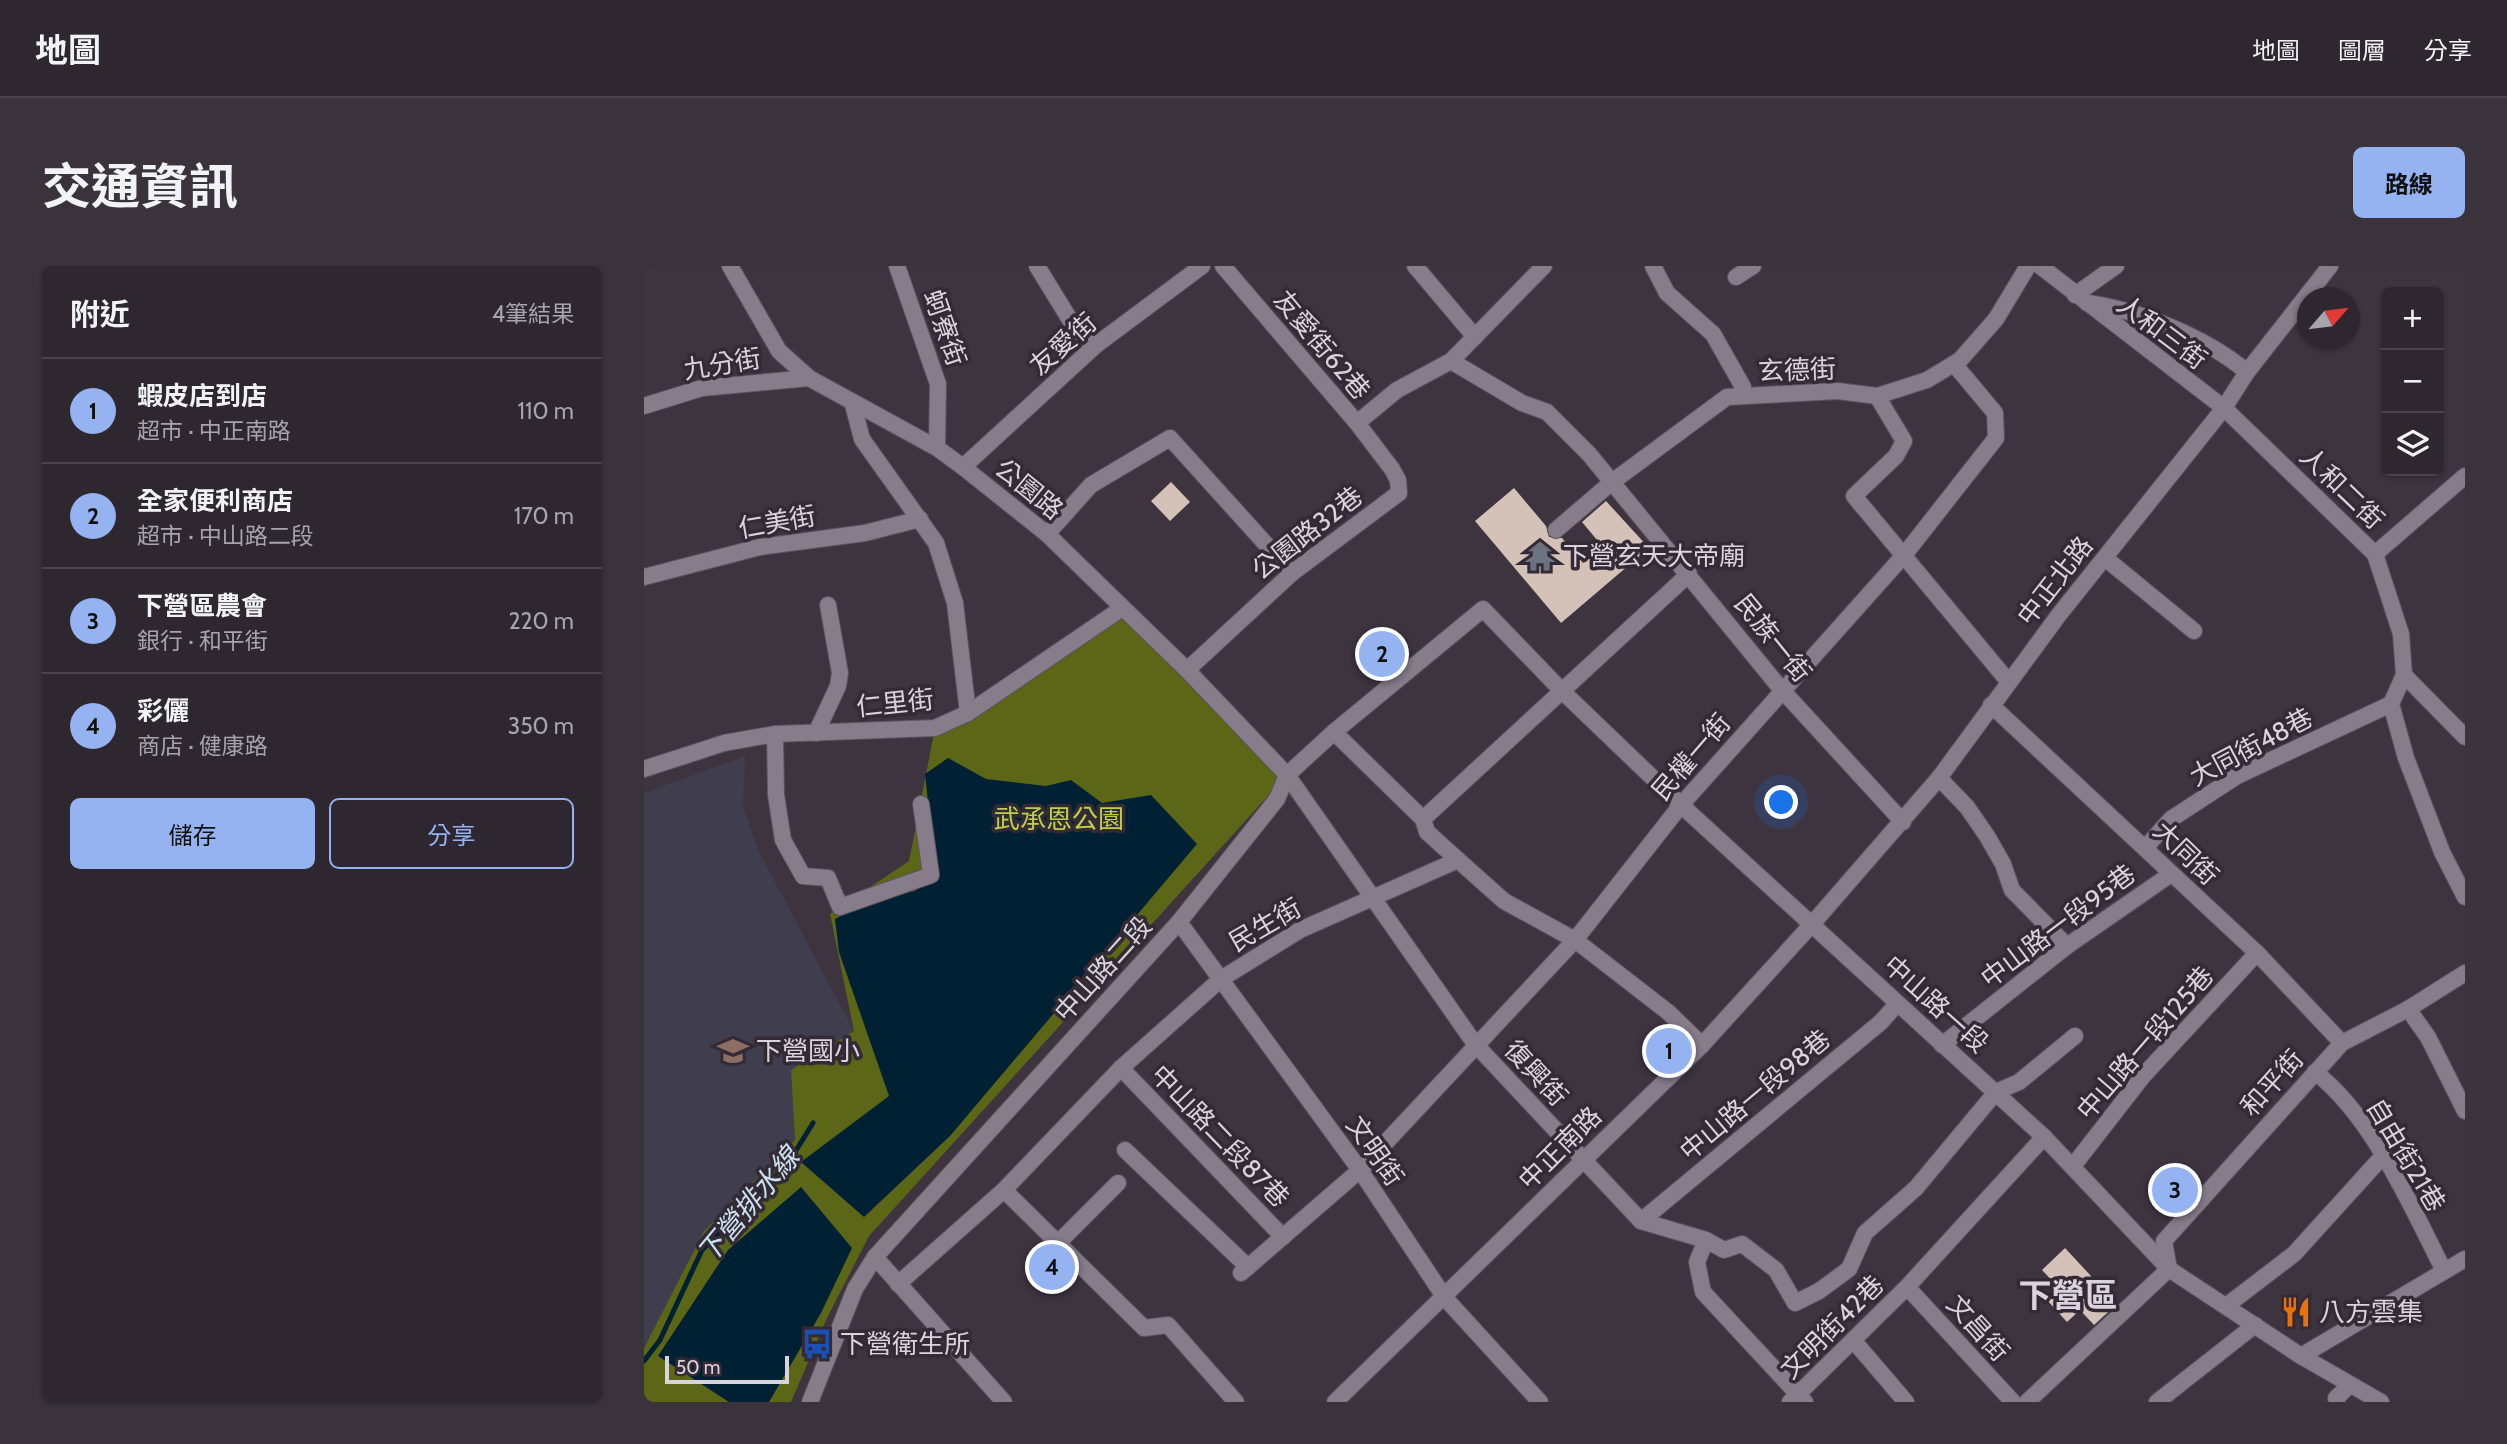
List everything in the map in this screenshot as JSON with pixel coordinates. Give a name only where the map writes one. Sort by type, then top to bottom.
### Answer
[{"type":"street","name":"蚵寮街","points":[[897,266],[938,384],[937,448]]},
{"type":"street","points":[[1037,266],[1075,328],[1096,345]]},
{"type":"street","name":"友愛街","points":[[963,467],[1096,345],[1202,266]]},
{"type":"street","name":"友愛街62巷","points":[[1223,266],[1357,423]]},
{"type":"street","points":[[1415,266],[1475,337]]},
{"type":"street","points":[[1653,266],[1667,293],[1713,334],[1743,387],[1743,396]]},
{"type":"street","points":[[1736,277],[1753,266]]},
{"type":"street","name":"玄德街","points":[[1556,530],[1612,482],[1727,397],[1838,391],[1877,396],[1927,380],[1954,364],[1996,319],[2028,266]]},
{"type":"street","name":"人和三街","points":[[2040,266],[2224,408]]},
{"type":"street","points":[[2080,299],[2116,266]]},
{"type":"street","name":"中正北路","points":[[1814,923],[1939,778],[2008,681],[2224,408],[2247,372],[2330,266]]},
{"type":"street","name":"公園路","points":[[734,268],[779,351],[809,379],[937,448],[1047,534],[1121,609],[1187,670],[1287,775]]},
{"type":"street","points":[[1357,423],[1397,390],[1451,361],[1534,270]]},
{"type":"street","points":[[2080,299],[2123,309],[2225,353],[2247,372]]},
{"type":"street","name":"民族一街","points":[[1451,361],[1522,403],[1547,412],[1589,454],[1689,573],[1781,689],[1903,822]]},
{"type":"street","name":"民權一街","points":[[1125,1150],[1245,1270],[1360,1170],[1575,940],[1681,805],[1781,689],[1905,554],[1996,438],[1995,414],[1954,364]]},
{"type":"street","name":"九分街","points":[[644,405],[714,386],[809,379]]},
{"type":"street","points":[[1877,396],[1903,441],[1896,456],[1854,496],[2008,681]]},
{"type":"street","points":[[853,405],[862,439],[936,543],[955,603],[968,713]]},
{"type":"street","name":"人和二街","points":[[2224,408],[2375,554],[2401,634],[2404,675],[2391,704]]},
{"type":"street","name":"公園路32巷","points":[[1187,670],[1292,573],[1399,493],[1398,480],[1392,469],[1357,423]]},
{"type":"street","points":[[1047,534],[1091,485],[1170,438],[1292,573]]},
{"type":"street","points":[[2375,554],[2465,477]]},
{"type":"street","name":"仁美街","points":[[644,577],[760,547],[865,533],[919,519]]},
{"type":"street","points":[[2105,558],[2194,631]]},
{"type":"street","points":[[1423,819],[1689,573]]},
{"type":"street","points":[[816,733],[838,686],[840,673],[828,605]]},
{"type":"street","name":"仁里街","points":[[644,769],[724,743],[775,734],[935,728],[968,713],[1121,609]]},
{"type":"street","name":"中山路一段","points":[[1483,609],[1562,691],[1681,805],[1814,923],[1897,1004],[2044,1137],[2169,1269],[2301,1356],[2381,1402]]},
{"type":"street","name":"中山路二段","points":[[810,1402],[855,1289],[875,1257],[1179,922],[1277,799],[1287,775],[1334,732],[1483,609]]},
{"type":"street","points":[[2404,675],[2465,737]]},
{"type":"street","points":[[2391,704],[2406,758],[2442,852],[2465,898]]},
{"type":"street","name":"大同街48巷","points":[[2146,848],[2171,819],[2237,776],[2391,704]]},
{"type":"street","name":"大同街","points":[[1991,705],[2258,953],[2342,1043]]},
{"type":"street","points":[[1334,732],[1423,819],[1427,832],[1504,901],[1575,940],[1668,1012],[1702,1045]]},
{"type":"street","points":[[775,734],[776,795],[783,840],[803,876],[828,878],[840,907],[931,875],[921,804]]},
{"type":"street","name":"復興街","points":[[1287,775],[1475,1044],[1641,1221]]},
{"type":"street","points":[[1939,778],[1967,807],[1987,836],[2003,864],[2012,890],[2067,946]]},
{"type":"street","name":"民生街","points":[[898,1284],[1004,1189],[1121,1068],[1221,979],[1300,930],[1458,860]]},
{"type":"street","name":"中山路一段95巷","points":[[1942,1045],[2067,946],[2171,874]]},
{"type":"street","name":"文明街","points":[[1179,922],[1360,1170],[1444,1298],[1540,1402]]},
{"type":"street","name":"中正南路","points":[[1335,1402],[1702,1045],[1814,923]]},
{"type":"street","name":"中山路一段125巷","points":[[2073,1166],[2143,1076],[2258,953]]},
{"type":"street","name":"和平街","points":[[2169,1269],[2164,1241],[2342,1043],[2408,1009],[2465,973]]},
{"type":"street","name":"中山路一段98巷","points":[[1641,1221],[1881,1021],[1897,1004]]},
{"type":"street","points":[[2408,1009],[2428,1037],[2465,1111]]},
{"type":"street","points":[[1641,1221],[1706,1240],[1724,1250],[1742,1244],[1776,1270],[1795,1303],[1849,1269],[1864,1233],[1916,1188],[1996,1092],[2019,1082],[2075,1036]]},
{"type":"street","name":"中山路二段87巷","points":[[1121,1068],[1283,1237]]},
{"type":"street","name":"自由街21巷","points":[[2315,1072],[2348,1106],[2382,1157],[2444,1271]]},
{"type":"street","name":"文明街42巷","points":[[1798,1399],[1907,1287],[2044,1137]]},
{"type":"street","points":[[2225,1306],[2294,1254],[2382,1157]]},
{"type":"street","points":[[1058,1243],[1118,1183]]},
{"type":"street","points":[[1004,1189],[1144,1328],[1168,1325],[1236,1402]]},
{"type":"street","points":[[1706,1240],[1697,1262],[1703,1292],[1798,1399]]},
{"type":"street","points":[[875,1257],[1004,1402]]},
{"type":"street","points":[[2301,1356],[2465,1259]]},
{"type":"street","points":[[2027,1402],[2169,1269]]},
{"type":"street","name":"文昌街","points":[[1907,1287],[2013,1402]]},
{"type":"street","points":[[2157,1402],[2255,1325]]},
{"type":"street","points":[[1853,1340],[1906,1402]]},
{"type":"street","points":[[2334,1401],[2350,1385]]},
{"type":"shaded area","name":"下營國小","points":[[745,756],[743,806],[758,850],[854,1031],[791,1070],[795,1140],[704,1231],[644,1348],[644,793]]},
{"type":"green space","name":"武承恩公園","points":[[1121,609],[1287,775],[869,1236],[827,1318],[791,1402],[644,1402],[644,1348],[704,1231],[795,1140],[791,1070],[854,1031],[830,914],[909,861],[935,728]]},
{"type":"water","points":[[948,758],[986,779],[1046,786],[1071,780],[1102,803],[1151,795],[1197,844],[950,1136],[864,1217],[801,1162],[889,1096],[839,952],[835,919],[874,899],[915,891],[936,875],[925,774]]},
{"type":"water","points":[[801,1187],[852,1248],[821,1313],[769,1402],[729,1402],[658,1356],[728,1250]]},
{"type":"building","points":[[1171,482],[1190,502],[1170,521],[1151,501]]},
{"type":"building","name":"下營玄天大帝廟","points":[[1514,488],[1546,526],[1549,537],[1562,538],[1583,563],[1602,546],[1582,522],[1606,501],[1649,548],[1561,623],[1475,521]]},
{"type":"building","points":[[2065,1248],[2117,1304],[2094,1325],[2080,1310],[2067,1322],[2046,1299],[2058,1287],[2042,1270]]},
{"type":"waterway","name":"下營排水線","points":[[644,1361],[660,1340],[702,1250],[787,1165],[813,1123]]},
{"type":"place","name":"下營玄天大帝廟","points":[[1540,556]]},
{"type":"place","name":"全家便利商店","points":[[1382,654]]},
{"type":"place","name":"下營國小","points":[[733,1051]]},
{"type":"place","name":"蝦皮店到店","points":[[1669,1051]]},
{"type":"place","name":"下營區農會","points":[[2175,1190]]},
{"type":"place","name":"彩儷","points":[[1052,1267]]},
{"type":"place","name":"八方雲集","points":[[2296,1312]]},
{"type":"place","name":"下營衛生所","points":[[817,1344]]},
{"type":"district","name":"下營區","points":[[2068,1295]]}]
